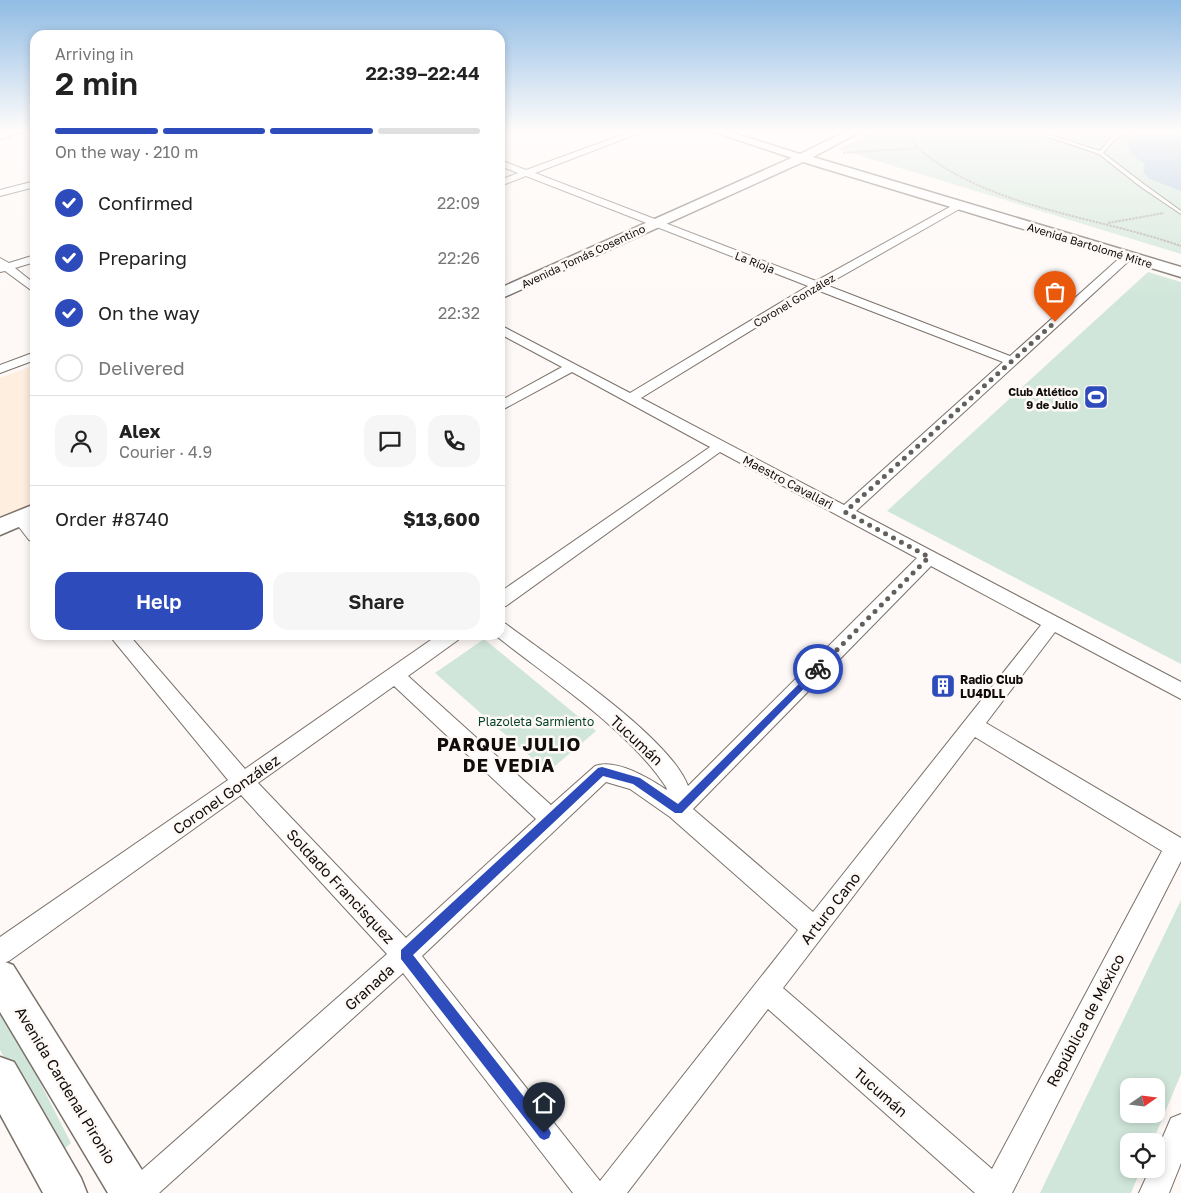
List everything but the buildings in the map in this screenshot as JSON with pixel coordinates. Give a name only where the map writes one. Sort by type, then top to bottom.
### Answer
[{"type":"main road","name":"Avenida Tomás Cosentino","points":[[505,292],[739,186]]},
{"type":"main road","name":"Avenida Bartolomé Mitre","points":[[901,186],[1181,272]]},
{"type":"main road","name":"Avenida Cardenal Pironio","points":[[0,978],[132,1193]]},
{"type":"main road","points":[[0,1076],[66,1193]]},
{"type":"street","points":[[0,193],[28,186]]},
{"type":"street","name":"La Rioja","points":[[558,186],[1010,361]]},
{"type":"street","name":"Coronel González","points":[[631,398],[816,286],[960,205]]},
{"type":"street","points":[[845,512],[1128,256]]},
{"type":"street","points":[[2,265],[30,259]]},
{"type":"street","points":[[2,265],[30,286]]},
{"type":"street","name":"Maestro Cavallari","points":[[505,332],[1181,691]]},
{"type":"street","points":[[0,369],[30,358]]},
{"type":"street","points":[[505,404],[572,367]]},
{"type":"street","points":[[505,598],[720,446]]},
{"type":"street","points":[[18,519],[30,531]]},
{"type":"street","points":[[814,928],[678,810],[929,557]]},
{"type":"street","name":"Arturo Cano","points":[[609,1193],[1052,623]]},
{"type":"street","name":"Tucumán","points":[[505,633],[620,722],[663,764],[677,785],[678,810]]},
{"type":"street","name":"Soldado Francisquez","points":[[122,640],[243,782],[405,954],[591,1193]]},
{"type":"street","name":"Coronel González","points":[[0,952],[445,640]]},
{"type":"street","points":[[395,676],[551,819]]},
{"type":"street","points":[[972,725],[1179,848]]},
{"type":"street","name":"Granada","points":[[137,1193],[405,954],[602,772],[636,781],[678,810]]},
{"type":"street","name":"República de México","points":[[996,1193],[1179,848]]},
{"type":"street","name":"Tucumán","points":[[766,990],[996,1193]]},
{"type":"street","points":[[1154,1193],[1181,1128]]},
{"type":"lane","points":[[1145,186],[1181,213]]},
{"type":"path","points":[[974,186],[1006,197],[1181,246]]},
{"type":"path","points":[[1106,224],[1155,216],[1164,213],[1171,205]]},
{"type":"shaded area","points":[[30,367],[30,505],[0,519],[0,378]]},
{"type":"green space","points":[[958,186],[1181,186],[1181,254]]},
{"type":"green space","name":"Club Atlético 9 de Julio","points":[[1148,272],[1181,282],[1181,664],[887,511]]},
{"type":"green space","name":"Plazoleta Sarmiento","points":[[485,640],[596,731],[548,772],[435,673]]},
{"type":"green space","points":[[1181,900],[1181,1074],[1165,1112],[1165,1078],[1120,1078],[1120,1123],[1161,1123],[1156,1133],[1120,1133],[1120,1178],[1137,1178],[1131,1193],[1040,1193]]},
{"type":"green space","points":[[0,1004],[71,1143],[54,1158],[0,1050]]},
{"type":"water","points":[[1167,186],[1181,186],[1181,191]]},
{"type":"way so far","points":[[818,669],[929,557],[845,512],[1055,322]]},
{"type":"place","name":"Club Atlético 9 de Julio","points":[[1096,397]]},
{"type":"place","name":"Radio Club LU4DLL","points":[[943,686]]},
{"type":"district","name":"PARQUE JULIO DE VEDIA","points":[[509,754]]},
{"type":"route","points":[[544,1133],[405,954],[602,772],[636,781],[678,810],[818,669]]}]
